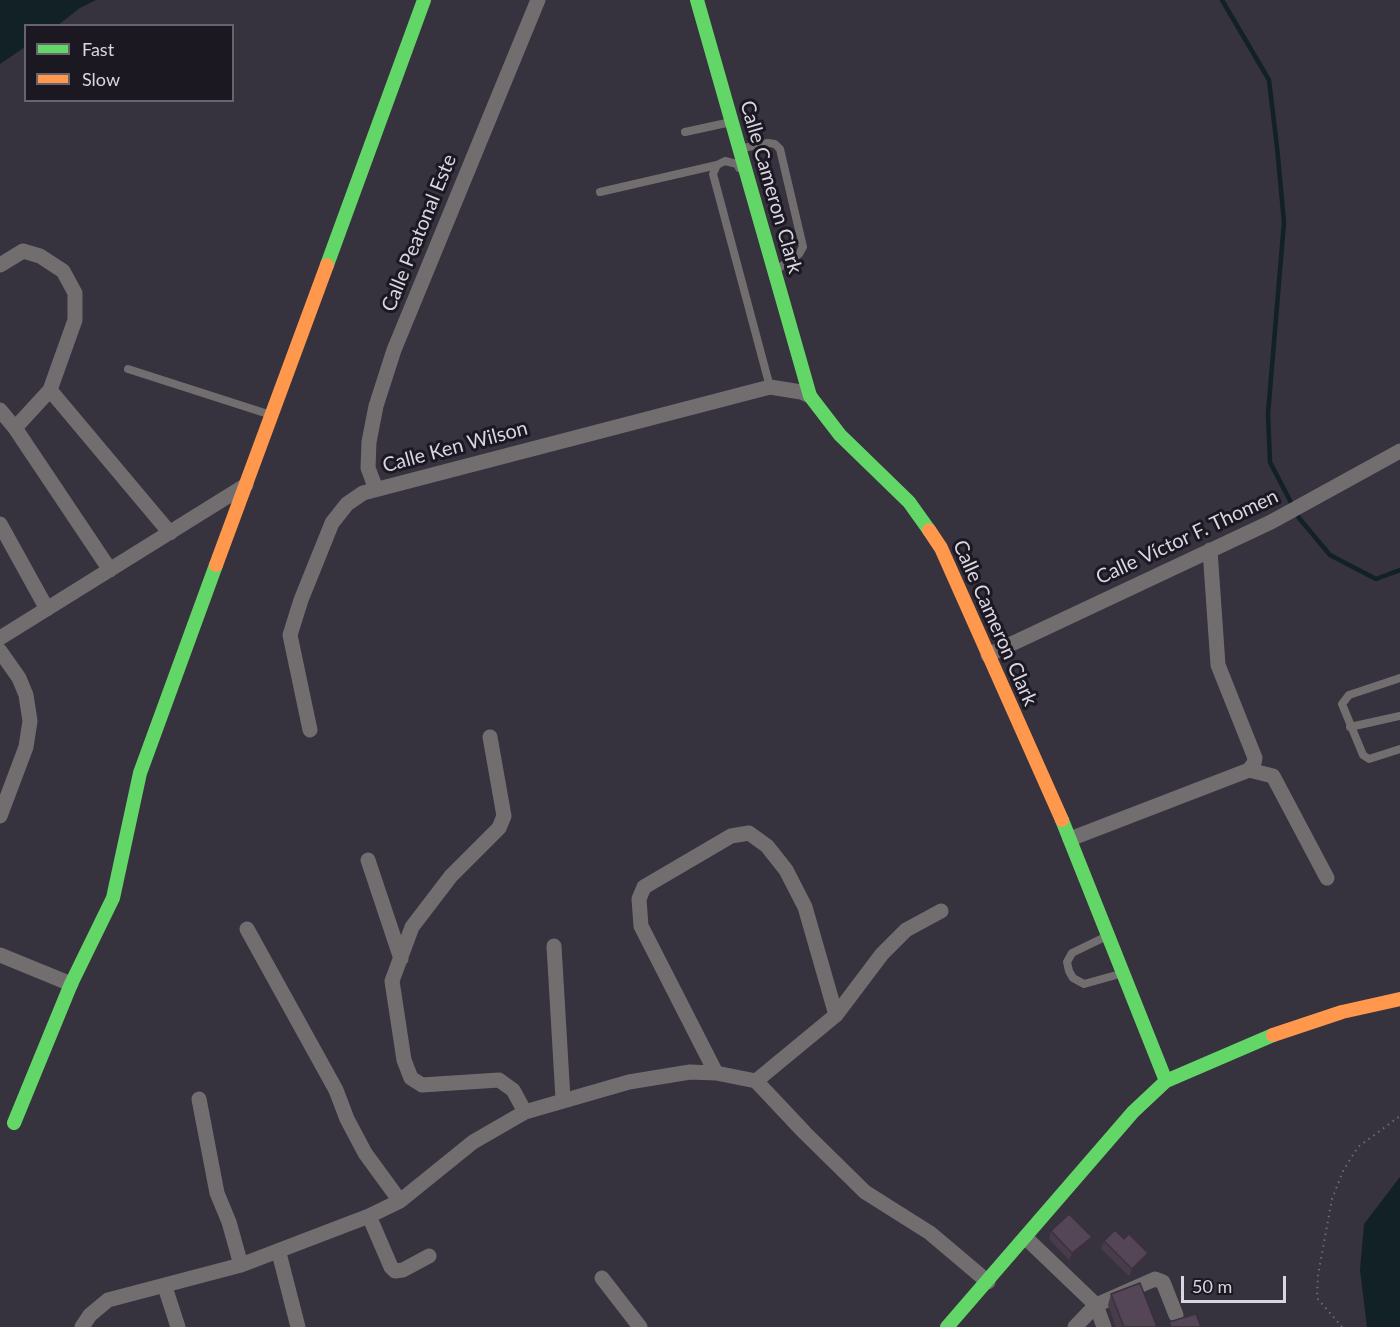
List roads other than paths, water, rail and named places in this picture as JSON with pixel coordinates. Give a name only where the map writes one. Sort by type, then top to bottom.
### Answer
[{"type":"street","points":[[14,1123],[71,984],[113,898],[140,773],[424,0]]},
{"type":"street","name":"Calle Peatonal Este","points":[[376,489],[368,468],[369,442],[376,406],[394,350],[538,0]]},
{"type":"street","name":"Calle Cameron Clark","points":[[697,0],[810,396],[840,435],[909,502],[941,548],[1070,838],[1166,1081]]},
{"type":"street","points":[[0,265],[22,251],[40,256],[63,271],[75,294],[75,320],[50,390],[15,428]]},
{"type":"street","name":"Calle Ken Wilson","points":[[310,730],[290,635],[301,600],[332,523],[347,504],[363,493],[770,387],[801,392],[810,396]]},
{"type":"street","points":[[50,390],[170,533]]},
{"type":"street","points":[[0,410],[15,428],[110,570]]},
{"type":"street","name":"Calle Víctor F. Thomen","points":[[988,655],[1271,522],[1400,451]]},
{"type":"street","points":[[0,638],[246,486]]},
{"type":"street","points":[[0,524],[47,609]]},
{"type":"street","points":[[1070,838],[1249,770],[1254,763],[1255,758],[1218,665],[1210,550]]},
{"type":"street","points":[[0,651],[19,678],[26,695],[30,720],[26,747],[0,816]]},
{"type":"street","points":[[490,737],[504,816],[499,828],[451,876],[412,927],[392,981],[404,1060],[411,1078],[422,1085],[499,1080],[513,1090],[525,1112]]},
{"type":"street","points":[[1249,770],[1273,776],[1327,878]]},
{"type":"street","points":[[716,1073],[641,926],[639,899],[644,886],[731,836],[749,833],[767,846],[786,870],[805,907],[836,1015]]},
{"type":"street","points":[[368,860],[401,959]]},
{"type":"street","points":[[756,1081],[836,1015],[882,954],[906,930],[941,910]]},
{"type":"street","points":[[247,929],[336,1090],[364,1153],[400,1201]]},
{"type":"street","points":[[554,946],[563,1099]]},
{"type":"street","points":[[0,955],[71,984]]},
{"type":"street","points":[[947,1327],[1133,1112],[1166,1081],[1271,1036],[1342,1012],[1400,999]]},
{"type":"street","points":[[82,1327],[90,1315],[108,1300],[165,1287],[279,1253],[400,1201],[473,1142],[525,1112],[563,1099],[629,1082],[690,1072],[716,1073],[756,1081],[865,1192],[930,1233],[988,1282]]},
{"type":"street","points":[[199,1099],[217,1193],[229,1222],[241,1265]]},
{"type":"street","points":[[369,1216],[391,1267],[395,1271],[403,1270],[429,1256]]},
{"type":"street","points":[[1026,1238],[1096,1305],[1104,1327]]},
{"type":"street","points":[[279,1253],[298,1327]]},
{"type":"street","points":[[602,1278],[640,1327]]},
{"type":"street","points":[[1075,1327],[1096,1305],[1146,1282],[1159,1279],[1176,1315]]},
{"type":"street","points":[[165,1287],[178,1327]]},
{"type":"lane","points":[[685,132],[732,122]]},
{"type":"lane","points":[[740,148],[768,143],[775,144],[780,149],[803,248],[799,254],[775,271]]},
{"type":"lane","points":[[600,192],[717,165],[725,161],[736,164],[751,187]]},
{"type":"lane","points":[[717,165],[713,174],[716,190],[770,387]]},
{"type":"lane","points":[[128,369],[273,415]]},
{"type":"lane","points":[[1400,678],[1349,695],[1342,704],[1363,755],[1369,759],[1400,749]]},
{"type":"lane","points":[[1350,727],[1400,716]]},
{"type":"lane","points":[[1108,936],[1072,953],[1067,962],[1069,971],[1073,978],[1084,984],[1123,973]]},
{"type":"waterway","points":[[1222,0],[1269,80],[1277,147],[1284,222],[1268,414],[1270,462],[1299,518],[1330,555],[1376,579],[1400,570]]}]
